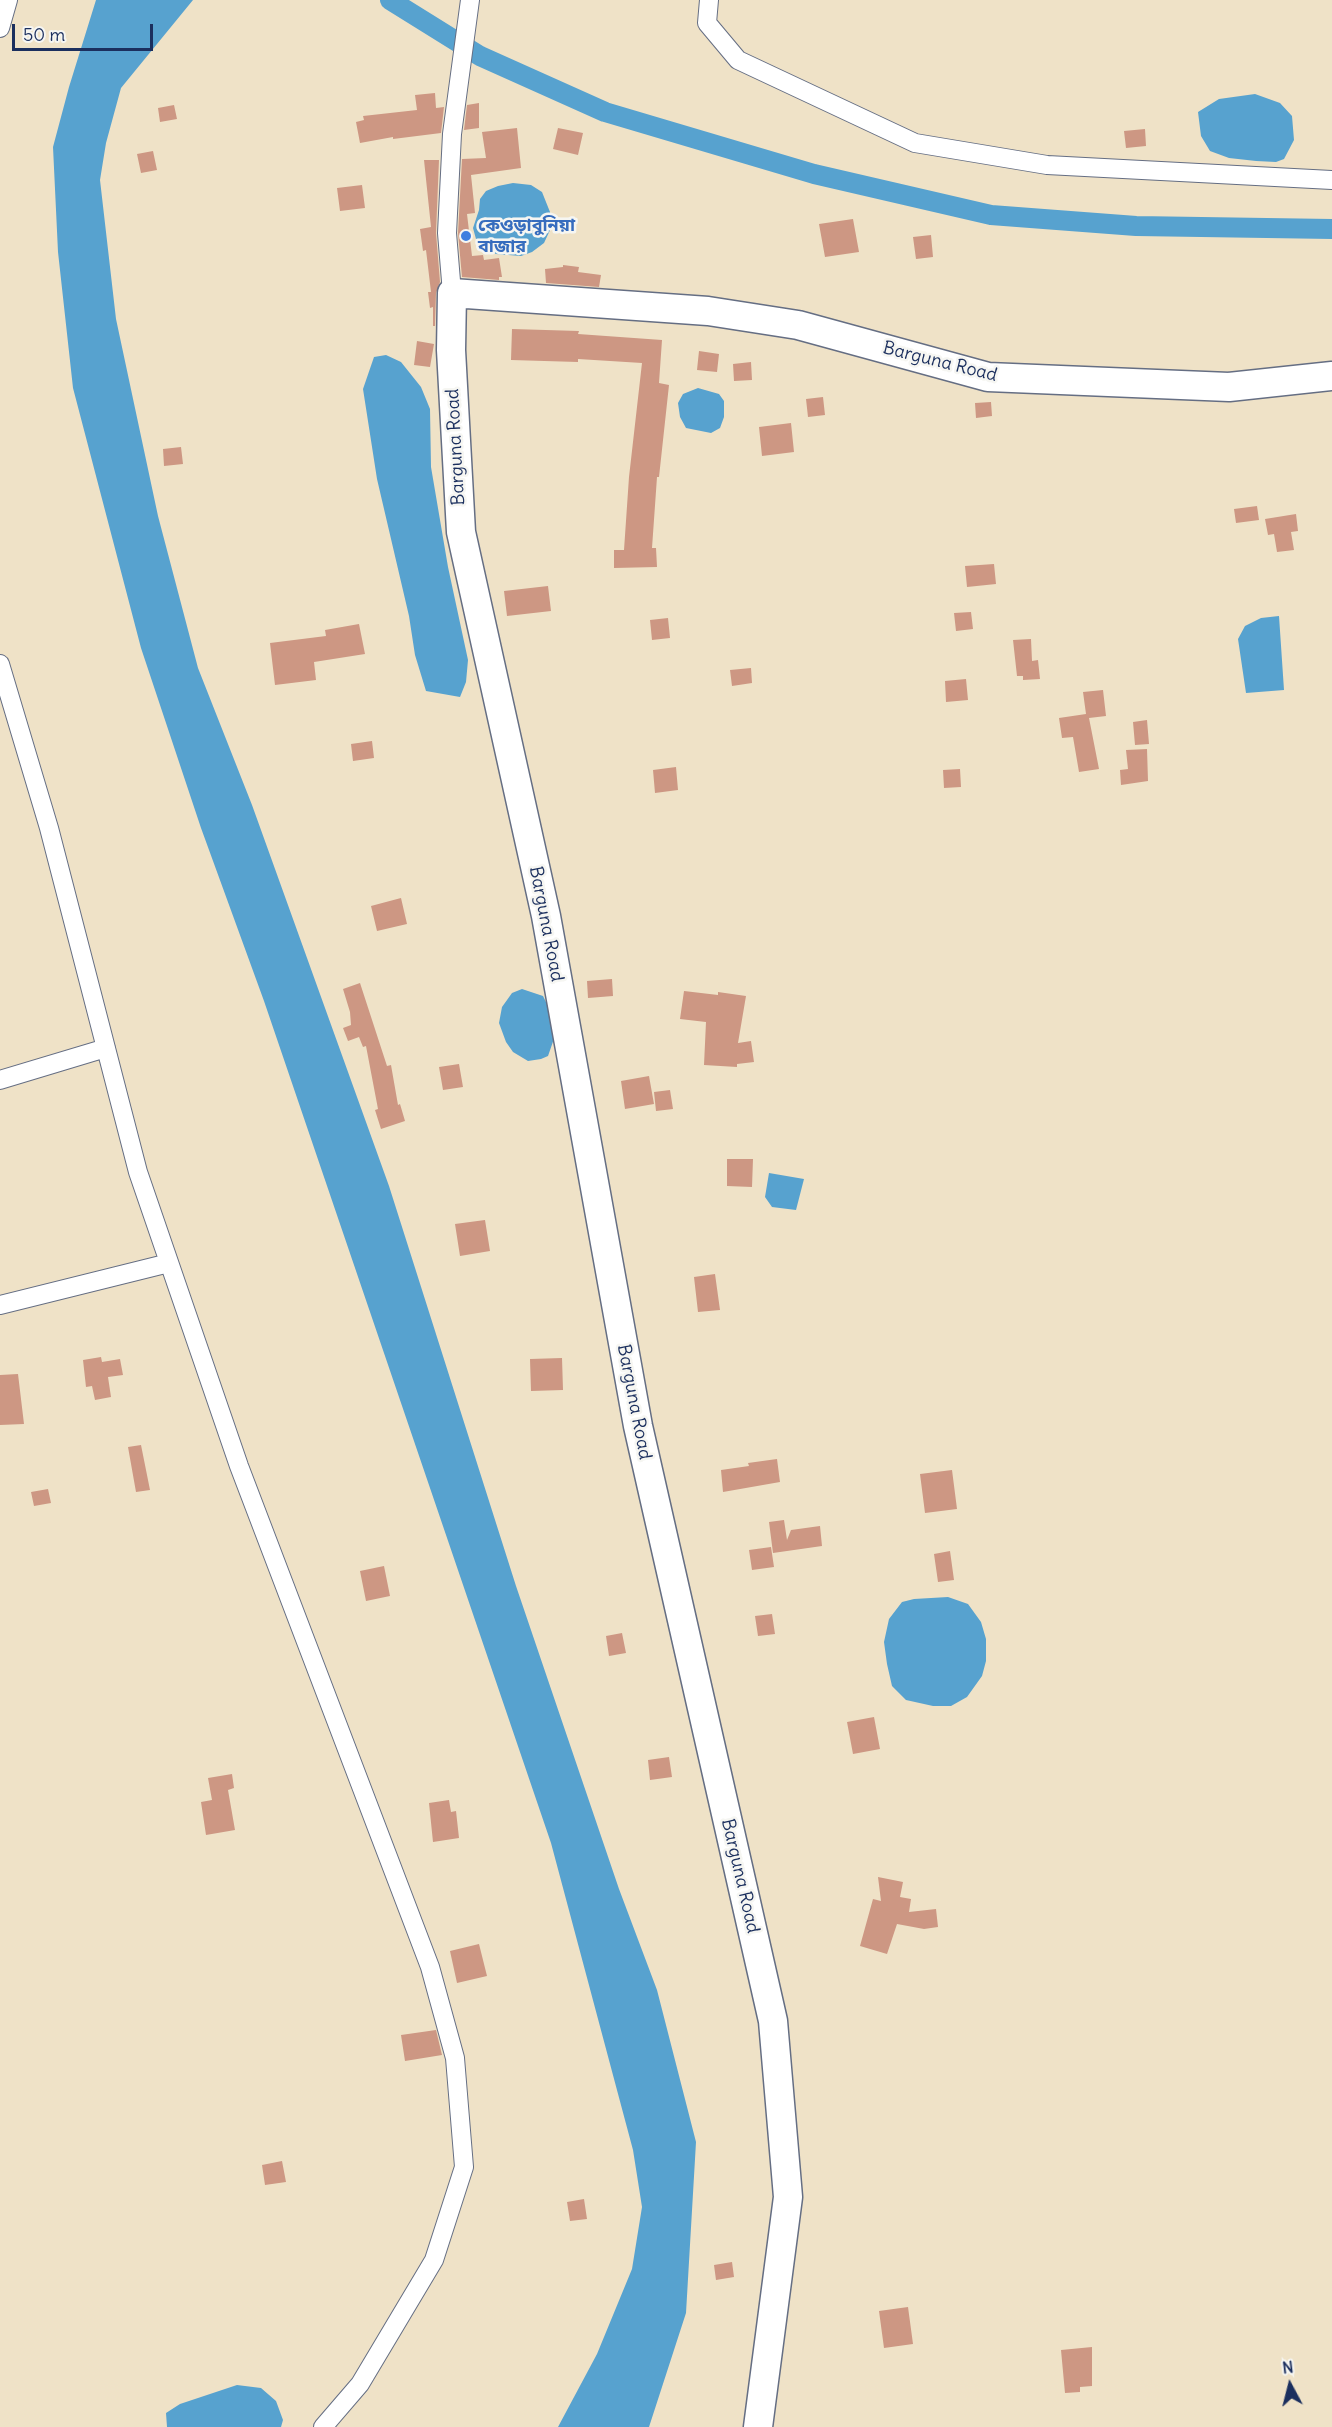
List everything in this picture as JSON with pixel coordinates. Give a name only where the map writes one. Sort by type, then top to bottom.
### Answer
[{"type":"main road","name":"Barguna Road","points":[[758,2427],[788,2197],[773,2021],[638,1426],[546,916],[461,532],[451,350],[452,293],[708,311],[798,325],[988,377],[1229,387],[1332,376]]},
{"type":"street","points":[[0,28],[8,0]]},
{"type":"street","points":[[452,293],[447,233],[452,134],[470,0]]},
{"type":"street","points":[[709,0],[707,23],[738,60],[915,143],[1047,165],[1332,180]]},
{"type":"street","points":[[0,664],[49,828],[138,1173],[239,1466],[430,1967],[455,2058],[464,2168],[434,2260],[360,2384],[323,2427]]},
{"type":"street","points":[[0,1080],[106,1048]]},
{"type":"street","points":[[0,1305],[169,1263]]},
{"type":"water","points":[[96,0],[193,0],[121,88],[106,143],[100,180],[116,319],[158,516],[198,668],[252,805],[389,1186],[516,1586],[619,1889],[657,1990],[696,2142],[686,2313],[649,2427],[558,2427],[597,2354],[632,2269],[642,2207],[633,2150],[551,1843],[141,648],[73,388],[58,252],[53,147]]},
{"type":"water","points":[[1255,94],[1280,103],[1292,116],[1294,140],[1284,159],[1276,162],[1256,161],[1229,158],[1210,151],[1201,136],[1198,112],[1219,99]]},
{"type":"water","points":[[513,183],[531,185],[542,192],[550,212],[551,228],[544,243],[532,252],[521,256],[496,254],[487,249],[476,239],[473,228],[480,199],[486,191]]},
{"type":"water","points":[[386,355],[401,362],[421,387],[430,409],[431,467],[448,567],[468,660],[466,682],[460,697],[426,691],[415,655],[409,616],[377,479],[363,389],[374,357]]},
{"type":"water","points":[[698,388],[719,394],[724,401],[724,417],[720,428],[711,433],[686,428],[680,417],[678,403],[683,394]]},
{"type":"water","points":[[1279,616],[1284,690],[1246,693],[1238,639],[1245,626],[1261,618]]},
{"type":"water","points":[[522,989],[543,996],[551,1012],[556,1033],[548,1056],[541,1059],[528,1061],[513,1052],[506,1042],[499,1023],[502,1007],[512,993]]},
{"type":"water","points":[[769,1173],[804,1179],[796,1210],[772,1207],[765,1197]]},
{"type":"water","points":[[948,1597],[968,1604],[981,1622],[986,1639],[986,1661],[982,1676],[967,1697],[951,1706],[933,1706],[906,1700],[892,1686],[887,1664],[884,1642],[889,1619],[902,1602]]},
{"type":"water","points":[[237,2385],[261,2388],[276,2401],[283,2420],[281,2427],[167,2427],[166,2413],[180,2404]]},
{"type":"building","points":[[435,93],[436,108],[444,107],[441,133],[393,139],[393,137],[360,143],[356,122],[364,120],[363,116],[417,110],[415,95]]},
{"type":"building","points":[[479,103],[479,128],[464,130],[467,105]]},
{"type":"building","points":[[174,105],[177,119],[160,122],[158,108]]},
{"type":"building","points":[[517,128],[521,168],[471,175],[475,213],[467,214],[472,256],[483,255],[484,260],[499,258],[502,277],[499,277],[499,280],[462,277],[458,233],[462,159],[486,158],[482,132]]},
{"type":"building","points":[[558,128],[583,133],[578,155],[553,149]]},
{"type":"building","points":[[1145,129],[1146,146],[1126,148],[1124,131]]},
{"type":"building","points":[[153,151],[157,170],[141,173],[137,154]]},
{"type":"building","points":[[424,160],[439,160],[436,233],[440,282],[436,293],[435,326],[433,326],[433,307],[430,308],[428,292],[431,292],[426,250],[423,251],[420,229],[431,227]]},
{"type":"building","points":[[362,185],[365,208],[340,211],[337,188]]},
{"type":"building","points":[[853,219],[859,252],[825,257],[819,224]]},
{"type":"building","points":[[931,235],[933,257],[916,259],[913,237]]},
{"type":"building","points":[[563,265],[579,267],[578,272],[601,275],[599,287],[546,283],[545,269],[563,267]]},
{"type":"building","points":[[512,329],[579,331],[578,334],[662,340],[659,383],[669,385],[659,477],[657,477],[652,548],[656,548],[657,567],[614,568],[614,550],[624,550],[629,477],[642,363],[578,359],[578,362],[511,360]]},
{"type":"building","points":[[417,341],[434,344],[430,367],[414,365]]},
{"type":"building","points":[[699,351],[719,354],[717,372],[697,370]]},
{"type":"building","points":[[751,362],[752,380],[734,381],[733,364]]},
{"type":"building","points":[[823,397],[825,415],[808,417],[806,399]]},
{"type":"building","points":[[991,402],[992,416],[976,418],[975,403]]},
{"type":"building","points":[[791,423],[794,452],[762,456],[759,427]]},
{"type":"building","points":[[181,447],[183,464],[164,466],[163,449]]},
{"type":"building","points":[[1257,506],[1259,520],[1236,523],[1234,509]]},
{"type":"building","points":[[1296,514],[1298,531],[1291,532],[1294,550],[1277,552],[1274,534],[1268,535],[1265,519]]},
{"type":"building","points":[[994,564],[996,584],[967,587],[965,566]]},
{"type":"building","points":[[548,586],[551,611],[507,616],[504,591]]},
{"type":"building","points":[[971,612],[973,629],[956,631],[954,613]]},
{"type":"building","points":[[668,618],[670,638],[652,640],[650,620]]},
{"type":"building","points":[[359,624],[365,654],[314,662],[316,680],[275,685],[270,643],[326,636],[325,630]]},
{"type":"building","points":[[1031,639],[1032,661],[1038,660],[1040,679],[1023,680],[1023,676],[1017,676],[1013,640]]},
{"type":"building","points":[[751,668],[752,683],[732,686],[730,670]]},
{"type":"building","points":[[966,679],[968,700],[946,702],[945,681]]},
{"type":"building","points":[[1103,690],[1106,716],[1089,718],[1099,769],[1079,772],[1073,737],[1062,738],[1059,718],[1086,714],[1083,692]]},
{"type":"building","points":[[1147,720],[1149,744],[1135,745],[1133,722]]},
{"type":"building","points":[[372,741],[374,758],[353,761],[351,744]]},
{"type":"building","points":[[1147,749],[1148,781],[1121,785],[1120,770],[1128,769],[1126,750]]},
{"type":"building","points":[[676,767],[678,790],[655,793],[653,770]]},
{"type":"building","points":[[960,769],[961,787],[944,788],[943,770]]},
{"type":"building","points":[[401,898],[407,924],[377,931],[371,906]]},
{"type":"building","points":[[612,979],[613,996],[588,998],[587,981]]},
{"type":"building","points":[[360,983],[387,1066],[391,1065],[398,1105],[400,1104],[405,1121],[381,1129],[375,1110],[378,1109],[366,1046],[363,1047],[359,1037],[348,1041],[343,1028],[351,1025],[350,1012],[343,989]]},
{"type":"building","points":[[684,991],[746,996],[738,1043],[751,1041],[754,1062],[737,1064],[737,1067],[704,1065],[706,1022],[680,1019]]},
{"type":"building","points":[[459,1064],[463,1087],[443,1090],[439,1067]]},
{"type":"building","points":[[649,1076],[654,1104],[625,1109],[621,1081]]},
{"type":"building","points":[[670,1090],[673,1109],[656,1111],[654,1092]]},
{"type":"building","points":[[727,1159],[753,1159],[752,1187],[727,1186]]},
{"type":"building","points":[[485,1220],[490,1251],[460,1256],[455,1224]]},
{"type":"building","points":[[715,1274],[720,1310],[698,1312],[694,1277]]},
{"type":"building","points":[[101,1357],[102,1362],[120,1359],[123,1375],[108,1377],[111,1397],[95,1400],[92,1386],[86,1387],[83,1360]]},
{"type":"building","points":[[562,1358],[563,1390],[531,1391],[530,1359]]},
{"type":"building","points":[[18,1374],[24,1424],[0,1425],[0,1375]]},
{"type":"building","points":[[141,1445],[150,1490],[136,1492],[128,1447]]},
{"type":"building","points":[[777,1459],[780,1482],[723,1492],[721,1470]]},
{"type":"building","points":[[952,1470],[957,1509],[925,1513],[920,1474]]},
{"type":"building","points":[[48,1489],[51,1503],[34,1506],[31,1492]]},
{"type":"building","points":[[784,1520],[787,1540],[791,1530],[820,1526],[822,1546],[773,1553],[769,1522]]},
{"type":"building","points":[[771,1547],[774,1567],[752,1570],[749,1550]]},
{"type":"building","points":[[950,1551],[954,1580],[938,1582],[934,1554]]},
{"type":"building","points":[[384,1566],[390,1596],[366,1601],[360,1571]]},
{"type":"building","points":[[772,1614],[775,1634],[758,1636],[755,1616]]},
{"type":"building","points":[[622,1633],[626,1653],[609,1656],[606,1636]]},
{"type":"building","points":[[874,1717],[880,1749],[853,1754],[847,1722]]},
{"type":"building","points":[[669,1757],[672,1777],[650,1780],[648,1760]]},
{"type":"building","points":[[232,1774],[234,1788],[228,1790],[235,1830],[206,1835],[201,1802],[212,1800],[208,1778]]},
{"type":"building","points":[[449,1800],[451,1812],[456,1811],[459,1838],[433,1842],[429,1803]]},
{"type":"building","points":[[878,1877],[903,1882],[900,1897],[911,1899],[909,1912],[936,1909],[938,1927],[924,1929],[897,1924],[887,1954],[860,1946],[873,1899],[881,1901]]},
{"type":"building","points":[[479,1944],[487,1976],[457,1983],[450,1951]]},
{"type":"building","points":[[436,2030],[442,2055],[405,2061],[401,2035]]},
{"type":"building","points":[[282,2161],[286,2182],[265,2185],[262,2165]]},
{"type":"building","points":[[584,2199],[587,2219],[570,2221],[567,2202]]},
{"type":"building","points":[[732,2262],[734,2277],[716,2280],[714,2265]]},
{"type":"building","points":[[908,2307],[913,2344],[884,2348],[879,2311]]},
{"type":"building","points":[[1092,2347],[1092,2386],[1080,2387],[1080,2392],[1065,2393],[1061,2350]]},
{"type":"waterway","points":[[390,0],[480,56],[605,112],[814,174],[991,215],[1136,226],[1332,229]]},
{"type":"place","name":"কেওড়াবুনিয়া বাজার","points":[[466,236]]}]
